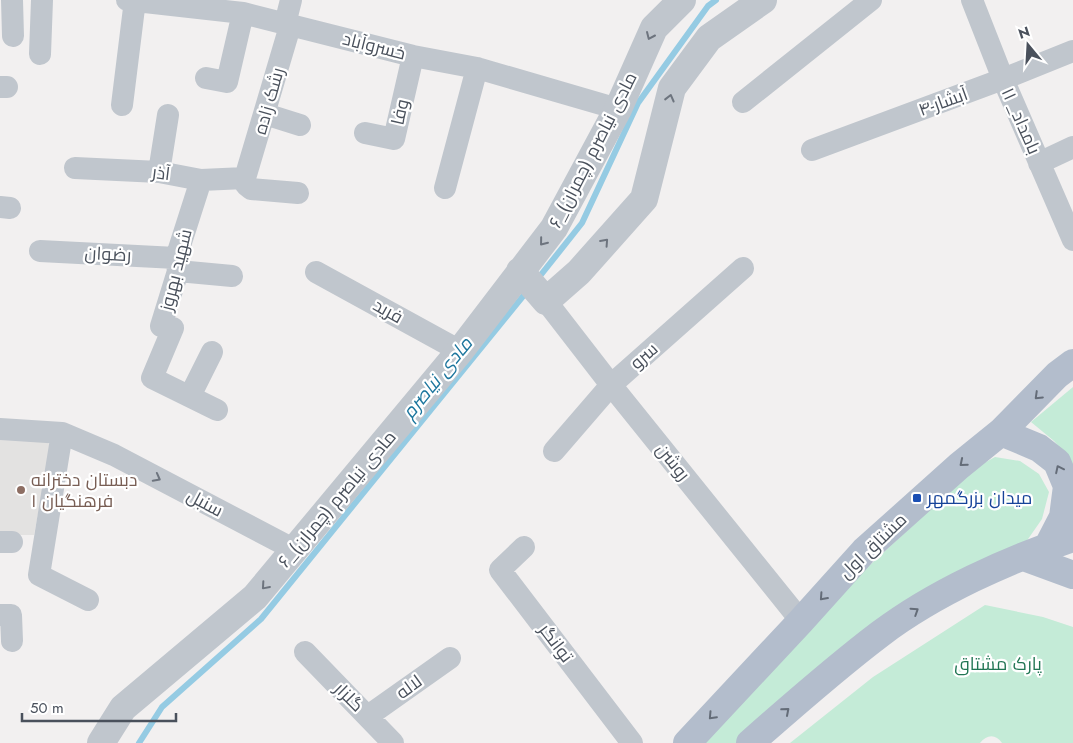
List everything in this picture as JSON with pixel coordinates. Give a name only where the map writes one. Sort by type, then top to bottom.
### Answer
[{"type":"main road","name":"مشتاق اول","points":[[687,743],[864,551],[959,466],[1001,432],[1065,369],[1073,354]]},
{"type":"main road","points":[[1001,432],[1045,452],[1057,462],[1067,486],[1063,517],[1036,552]]},
{"type":"main road","points":[[750,743],[882,632],[947,591],[1073,538]]},
{"type":"main road","points":[[1036,552],[1073,574]]},
{"type":"street","points":[[12,0],[13,36]]},
{"type":"street","points":[[40,54],[42,0]]},
{"type":"street","name":"خسروآباد","points":[[127,0],[170,2],[243,13],[413,56],[477,68],[618,109]]},
{"type":"street","points":[[122,105],[135,0]]},
{"type":"street","name":"رشک زاده","points":[[245,178],[288,33],[285,24],[291,0]]},
{"type":"street","name":"۶_مادی نیاصرم (چمران)","points":[[101,743],[124,708],[255,597],[460,351],[554,228],[618,109],[654,28],[682,0]]},
{"type":"street","points":[[520,271],[546,301],[579,272],[644,199],[672,88],[709,38],[763,0]]},
{"type":"street","points":[[743,102],[870,0]]},
{"type":"street","name":"۱۱ _بامداد","points":[[972,0],[1003,79],[1073,240]]},
{"type":"street","points":[[206,78],[227,82],[243,13]]},
{"type":"street","name":"۴-آبشار","points":[[812,150],[1073,51]]},
{"type":"street","name":"وفا","points":[[365,133],[394,139],[413,56]]},
{"type":"street","points":[[445,188],[477,68]]},
{"type":"street","points":[[265,114],[300,125]]},
{"type":"street","points":[[159,172],[168,115]]},
{"type":"street","points":[[1039,163],[1073,147]]},
{"type":"street","name":"آذر","points":[[75,168],[159,172],[201,180],[245,178]]},
{"type":"street","points":[[245,178],[246,184],[251,189],[298,193]]},
{"type":"street","name":"شهید بهروز","points":[[190,396],[152,378],[173,328],[161,326],[201,180]]},
{"type":"street","name":"رضوان","points":[[40,251],[177,264],[232,276]]},
{"type":"street","name":"سرو","points":[[554,451],[611,385],[744,268]]},
{"type":"street","name":"فرید","points":[[316,272],[460,351]]},
{"type":"street","name":"روشن","points":[[546,301],[611,385],[801,621]]},
{"type":"street","points":[[212,352],[190,396],[217,410]]},
{"type":"street","name":"سنبل","points":[[0,429],[62,433],[114,455],[295,550]]},
{"type":"street","points":[[62,433],[39,575],[88,600]]},
{"type":"street","name":"توانگر","points":[[524,547],[500,570],[632,743]]},
{"type":"street","points":[[0,615],[11,616],[12,641]]},
{"type":"street","name":"گلزار","points":[[305,652],[393,743]]},
{"type":"street","name":"لاله","points":[[368,716],[450,658]]},
{"type":"shaded area","name":"دبستان دخترانه فرهنگیان ۱","points":[[0,439],[45,441],[51,445],[34,535],[0,535]]},
{"type":"green space","points":[[1073,387],[1073,472],[1063,451],[1031,422]]},
{"type":"green space","points":[[995,457],[1020,461],[1039,474],[1049,492],[1042,519],[1026,542],[737,743],[699,743],[846,587],[975,468]]},
{"type":"green space","name":"پارک مشتاق","points":[[985,605],[1043,617],[1073,627],[1073,743],[1002,743],[997,738],[991,736],[980,743],[790,743],[873,677]]},
{"type":"waterway","name":"مادی نیاصرم","points":[[536,281],[582,223],[638,103],[708,6],[716,0]]},
{"type":"waterway","name":"مادی نیاصرم","points":[[139,743],[162,707],[261,619],[528,290]]},
{"type":"place","name":"دبستان دخترانه فرهنگیان ۱","points":[[21,490]]},
{"type":"place","name":"میدان بزرگمهر","points":[[917,498]]}]
